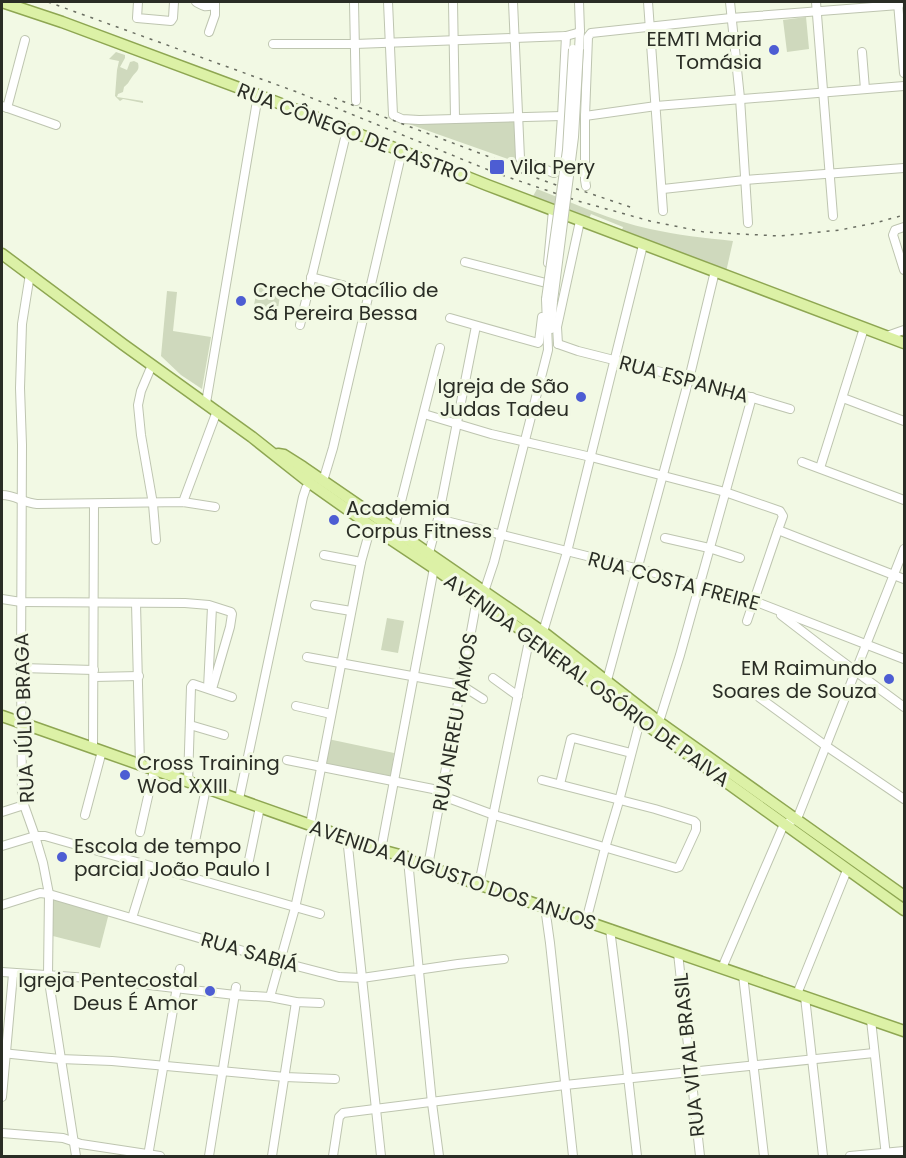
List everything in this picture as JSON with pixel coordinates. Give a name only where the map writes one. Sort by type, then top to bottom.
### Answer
[{"type":"main road","name":"RUA CÔNEGO DE CASTRO","points":[[2,2],[258,95],[580,221],[904,343]]},
{"type":"main road","name":"AVENIDA GENERAL OSÓRIO DE PAIVA","points":[[2,254],[370,526],[434,568],[543,632],[605,686],[658,727],[797,819],[903,899]]},
{"type":"main road","name":"AVENIDA GENERAL OSÓRIO DE PAIVA","points":[[269,451],[284,455],[429,553],[530,636],[605,686]]},
{"type":"main road","name":"AVENIDA AUGUSTO DOS ANJOS","points":[[2,716],[381,850],[407,857],[408,860],[904,1031]]},
{"type":"main road","name":"AVENIDA GENERAL OSÓRIO DE PAIVA","points":[[696,754],[846,870],[903,899]]},
{"type":"street","points":[[138,2],[137,18],[171,21],[174,2]]},
{"type":"street","points":[[196,2],[200,6],[215,3],[215,15],[209,32]]},
{"type":"street","points":[[354,2],[356,101]]},
{"type":"street","points":[[388,2],[393,115],[405,120],[562,116]]},
{"type":"street","points":[[453,2],[455,118]]},
{"type":"street","points":[[513,2],[520,159],[554,173],[558,171],[566,36]]},
{"type":"street","name":"RUA NEREU RAMOS","points":[[428,866],[461,685],[481,595],[494,562],[548,350],[550,300],[573,155],[576,49],[580,31],[579,2]]},
{"type":"street","points":[[648,2],[663,211]]},
{"type":"street","points":[[730,2],[740,98],[748,223]]},
{"type":"street","points":[[816,2],[834,216]]},
{"type":"street","points":[[586,186],[585,116],[588,37],[594,32],[898,3],[904,73]]},
{"type":"street","points":[[273,44],[355,44],[566,36],[580,31]]},
{"type":"street","points":[[566,36],[576,49]]},
{"type":"street","points":[[25,40],[4,107],[56,125]]},
{"type":"street","points":[[862,52],[865,89]]},
{"type":"street","points":[[585,116],[740,98],[904,86]]},
{"type":"street","points":[[206,403],[258,95]]},
{"type":"street","points":[[300,325],[347,130]]},
{"type":"street","points":[[323,481],[333,448],[402,151]]},
{"type":"street","points":[[663,189],[745,180],[904,168]]},
{"type":"street","points":[[450,318],[539,342],[553,210]]},
{"type":"street","points":[[558,344],[557,327],[580,221]]},
{"type":"street","points":[[904,227],[893,232],[904,270]]},
{"type":"street","points":[[543,632],[567,552],[643,245]]},
{"type":"street","points":[[465,262],[546,283]]},
{"type":"street","points":[[605,686],[689,379],[715,271]]},
{"type":"street","name":"RUA JÚLIO BRAGA","points":[[30,274],[22,324],[20,388],[22,787],[24,805],[43,863],[49,894],[48,975],[76,1156]]},
{"type":"street","points":[[311,277],[369,292]]},
{"type":"street","name":"RUA NEREU RAMOS","points":[[550,300],[551,327],[558,344]]},
{"type":"street","points":[[429,553],[438,519],[476,326]]},
{"type":"street","points":[[820,468],[864,327]]},
{"type":"street","points":[[887,336],[904,330]]},
{"type":"street","name":"RUA ESPANHA","points":[[558,344],[790,409]]},
{"type":"street","name":"RUA ESPANHA","points":[[548,350],[554,347],[567,351],[578,351]]},
{"type":"street","points":[[394,529],[440,348]]},
{"type":"street","points":[[152,365],[138,405],[156,540]]},
{"type":"street","points":[[658,727],[752,398]]},
{"type":"street","points":[[843,398],[904,421]]},
{"type":"street","points":[[183,502],[217,411]]},
{"type":"street","points":[[424,414],[491,434],[663,475],[725,492],[780,511],[783,516],[747,621]]},
{"type":"street","points":[[802,462],[904,500]]},
{"type":"street","points":[[239,799],[303,497],[310,483]]},
{"type":"street","points":[[2,495],[15,496],[21,501],[37,504],[183,502],[215,507]]},
{"type":"street","points":[[85,816],[98,749],[94,673],[94,504]]},
{"type":"street","name":"RUA COSTA FREIRE","points":[[438,519],[699,584],[754,601],[904,659]]},
{"type":"street","points":[[270,997],[295,908],[351,611],[370,526]]},
{"type":"street","points":[[778,530],[904,579]]},
{"type":"street","points":[[665,537],[740,558]]},
{"type":"street","points":[[722,968],[784,824],[797,819],[904,549]]},
{"type":"street","points":[[324,555],[361,562]]},
{"type":"street","points":[[381,850],[434,568]]},
{"type":"street","points":[[2,599],[21,602],[185,603],[222,609],[232,613],[230,627],[210,689]]},
{"type":"street","points":[[136,603],[140,765]]},
{"type":"street","points":[[315,605],[351,611]]},
{"type":"street","points":[[210,689],[212,607]]},
{"type":"street","points":[[774,609],[904,707]]},
{"type":"street","points":[[479,884],[530,636]]},
{"type":"street","points":[[211,637],[225,641]]},
{"type":"street","points":[[307,657],[461,685],[483,699]]},
{"type":"street","points":[[21,668],[139,676]]},
{"type":"street","points":[[494,678],[518,696]]},
{"type":"street","points":[[188,782],[191,687],[196,685],[232,697]]},
{"type":"street","points":[[756,695],[904,799]]},
{"type":"street","points":[[296,706],[331,714]]},
{"type":"street","points":[[585,921],[641,714]]},
{"type":"street","points":[[190,725],[224,735]]},
{"type":"street","points":[[560,784],[573,738],[631,753]]},
{"type":"street","points":[[287,760],[433,789],[448,798],[494,815],[678,867],[696,830],[695,822],[655,809],[542,780]]},
{"type":"street","points":[[140,832],[154,770]]},
{"type":"street","points":[[194,846],[206,788]]},
{"type":"street","points":[[2,812],[24,805]]},
{"type":"street","points":[[248,865],[260,807]]},
{"type":"street","points":[[2,846],[35,836],[45,836],[320,915]]},
{"type":"street","points":[[347,837],[381,1156]]},
{"type":"street","points":[[408,860],[438,1156]]},
{"type":"street","points":[[132,918],[148,866]]},
{"type":"street","points":[[824,1156],[812,1059],[801,996],[846,870]]},
{"type":"street","name":"RUA SABIÁ","points":[[2,905],[40,893],[49,894],[339,977],[362,978],[504,959]]},
{"type":"street","points":[[544,907],[573,1156]]},
{"type":"street","points":[[610,929],[637,1156]]},
{"type":"street","name":"RUA VITAL BRASIL","points":[[678,952],[700,1156]]},
{"type":"street","points":[[148,1156],[180,969]]},
{"type":"street","points":[[2,972],[176,988],[235,991],[296,1002],[320,1003]]},
{"type":"street","points":[[2,1097],[4,1053],[13,974]]},
{"type":"street","points":[[743,975],[764,1156]]},
{"type":"street","points":[[209,1156],[235,991]]},
{"type":"street","points":[[272,1156],[296,1002]]},
{"type":"street","points":[[871,1020],[886,1155]]},
{"type":"street","points":[[4,1053],[285,1077],[335,1079]]},
{"type":"street","points":[[333,1156],[341,1114],[565,1085],[874,1053]]},
{"type":"street","points":[[2,1133],[63,1138],[81,1144],[148,1156],[160,1156]]},
{"type":"street","points":[[850,1156],[886,1155],[904,1151]]},
{"type":"green space","points":[[806,17],[809,49],[787,52],[783,20]]},
{"type":"green space","points":[[116,52],[125,55],[120,67],[127,70],[130,62],[138,63],[137,71],[117,97],[143,101],[143,103],[123,99],[120,101],[115,96],[119,61],[109,59]]},
{"type":"green space","points":[[500,121],[514,121],[516,162],[406,123]]},
{"type":"green space","points":[[537,189],[635,226],[681,235],[733,241],[726,272],[623,233],[623,227],[591,214],[589,219],[532,198]]},
{"type":"green space","points":[[257,287],[281,290],[276,321],[252,318]]},
{"type":"green space","points":[[167,291],[177,292],[173,331],[211,337],[202,389],[181,375],[161,356]]},
{"type":"green space","points":[[387,618],[404,621],[398,653],[381,650]]},
{"type":"green space","points":[[328,739],[394,753],[391,776],[323,763]]},
{"type":"green space","points":[[50,895],[109,913],[100,948],[49,935]]},
{"type":"railway","points":[[48,2],[297,92],[496,173],[578,201],[650,221],[704,232],[779,236],[840,230],[904,215]]},
{"type":"railway","points":[[334,98],[503,162]]},
{"type":"railway","points":[[494,163],[565,188]]},
{"type":"railway","points":[[559,183],[633,208]]},
{"type":"place","name":"EEMTI Maria Tomásia","points":[[774,50]]},
{"type":"place","name":"Vila Pery","points":[[497,167]]},
{"type":"place","name":"Creche Otacílio de Sá Pereira Bessa","points":[[241,301]]},
{"type":"place","name":"Igreja de São Judas Tadeu","points":[[581,397]]},
{"type":"place","name":"Academia Corpus Fitness","points":[[334,520]]},
{"type":"place","name":"EM Raimundo Soares de Souza","points":[[889,679]]},
{"type":"place","name":"Cross Training Wod XXIII","points":[[125,775]]},
{"type":"place","name":"Escola de tempo parcial João Paulo I","points":[[62,857]]},
{"type":"place","name":"Igreja Pentecostal Deus É Amor","points":[[210,991]]}]
